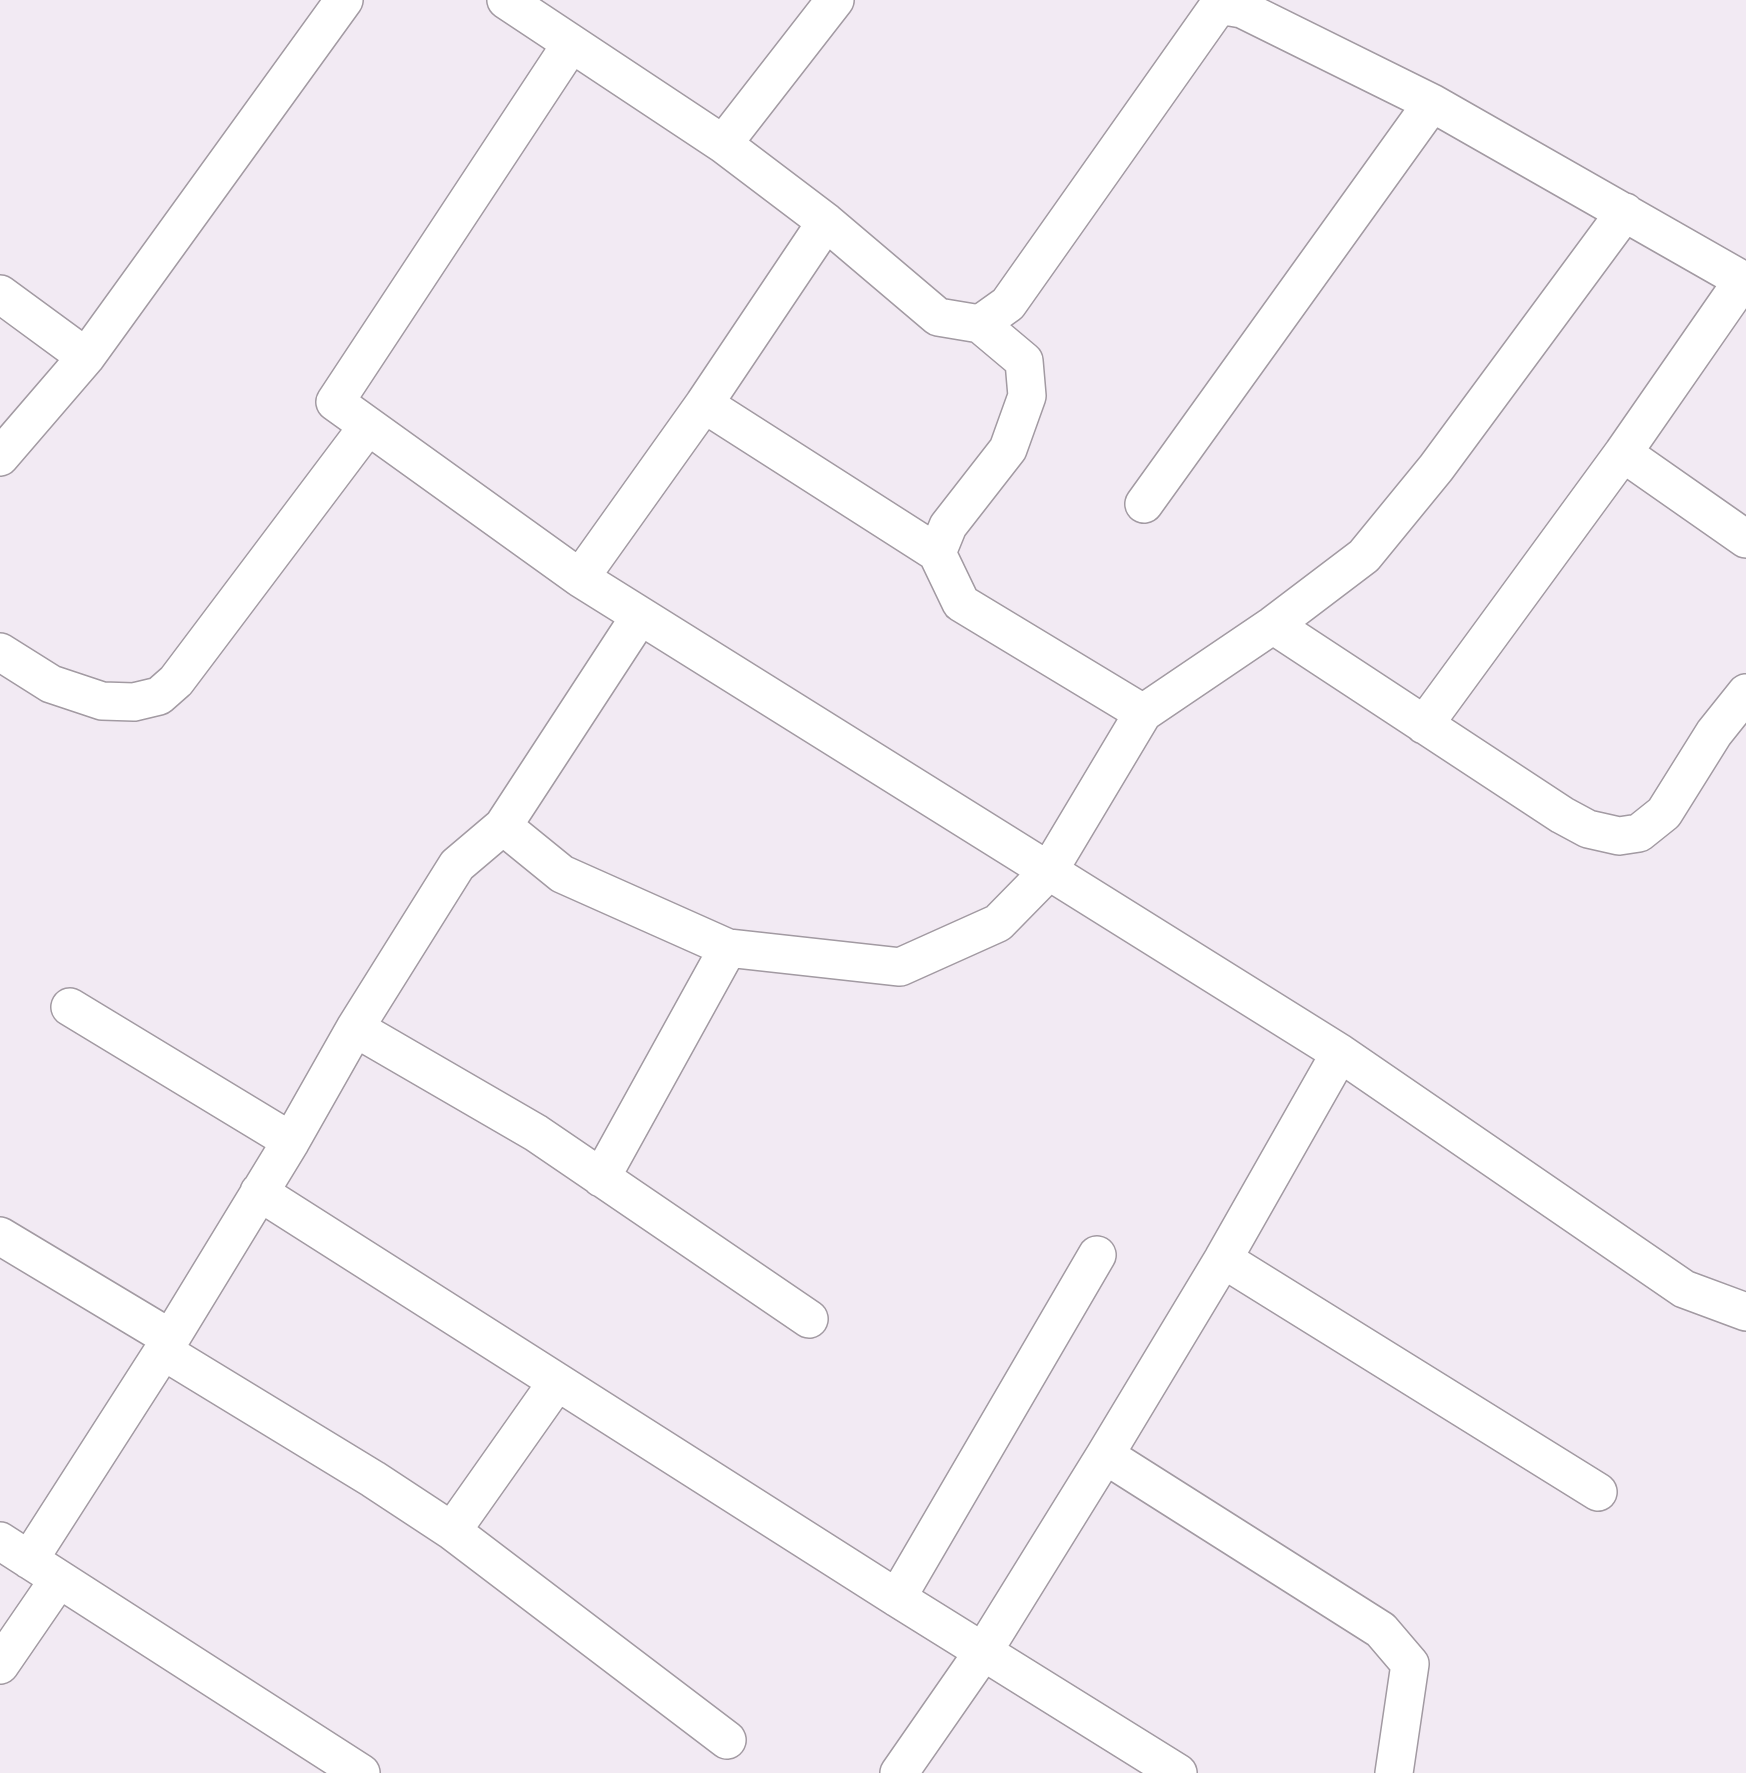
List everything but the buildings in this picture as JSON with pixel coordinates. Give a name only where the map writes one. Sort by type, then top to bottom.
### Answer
[{"type":"street","points":[[0,457],[86,357],[344,0]]},
{"type":"street","points":[[506,0],[723,144],[826,222],[938,317],[980,324],[1024,361],[1027,396],[1008,449],[948,526],[937,553]]},
{"type":"street","points":[[723,144],[835,0]]},
{"type":"street","points":[[980,324],[1008,304],[1214,3],[1242,9],[1432,103],[1745,281],[1424,725]]},
{"type":"street","points":[[571,44],[335,402],[580,578],[1340,1053],[1684,1289],[1746,1312]]},
{"type":"street","points":[[1144,504],[1432,103]]},
{"type":"street","points":[[503,826],[562,874],[728,948],[900,967],[998,923],[1048,872],[1143,713],[1273,625],[1364,556],[1436,468],[1625,212]]},
{"type":"street","points":[[580,578],[704,404],[826,222]]},
{"type":"street","points":[[0,294],[86,357]]},
{"type":"street","points":[[704,404],[937,553],[961,603],[1143,713]]},
{"type":"street","points":[[0,652],[51,684],[103,701],[134,702],[159,695],[176,681],[368,426]]},
{"type":"street","points":[[1623,453],[1746,539]]},
{"type":"street","points":[[0,1665],[29,1560],[166,1345],[291,1140],[355,1028],[457,865],[503,826],[640,616]]},
{"type":"street","points":[[1273,625],[1562,815],[1588,829],[1619,836],[1639,833],[1664,813],[1714,733],[1746,693]]},
{"type":"street","points":[[601,1178],[728,948]]},
{"type":"street","points":[[70,1007],[291,1140]]},
{"type":"street","points":[[355,1028],[536,1133],[808,1319]]},
{"type":"street","points":[[899,1773],[983,1652],[1105,1455],[1223,1259],[1340,1053]]},
{"type":"street","points":[[259,1192],[897,1598],[1178,1773]]},
{"type":"street","points":[[0,1236],[452,1531],[727,1740]]},
{"type":"street","points":[[897,1598],[1097,1255]]},
{"type":"street","points":[[1223,1259],[1598,1492]]},
{"type":"street","points":[[452,1531],[557,1382]]},
{"type":"street","points":[[1105,1455],[1381,1630],[1410,1664],[1394,1773]]},
{"type":"street","points":[[29,1560],[361,1773]]}]
